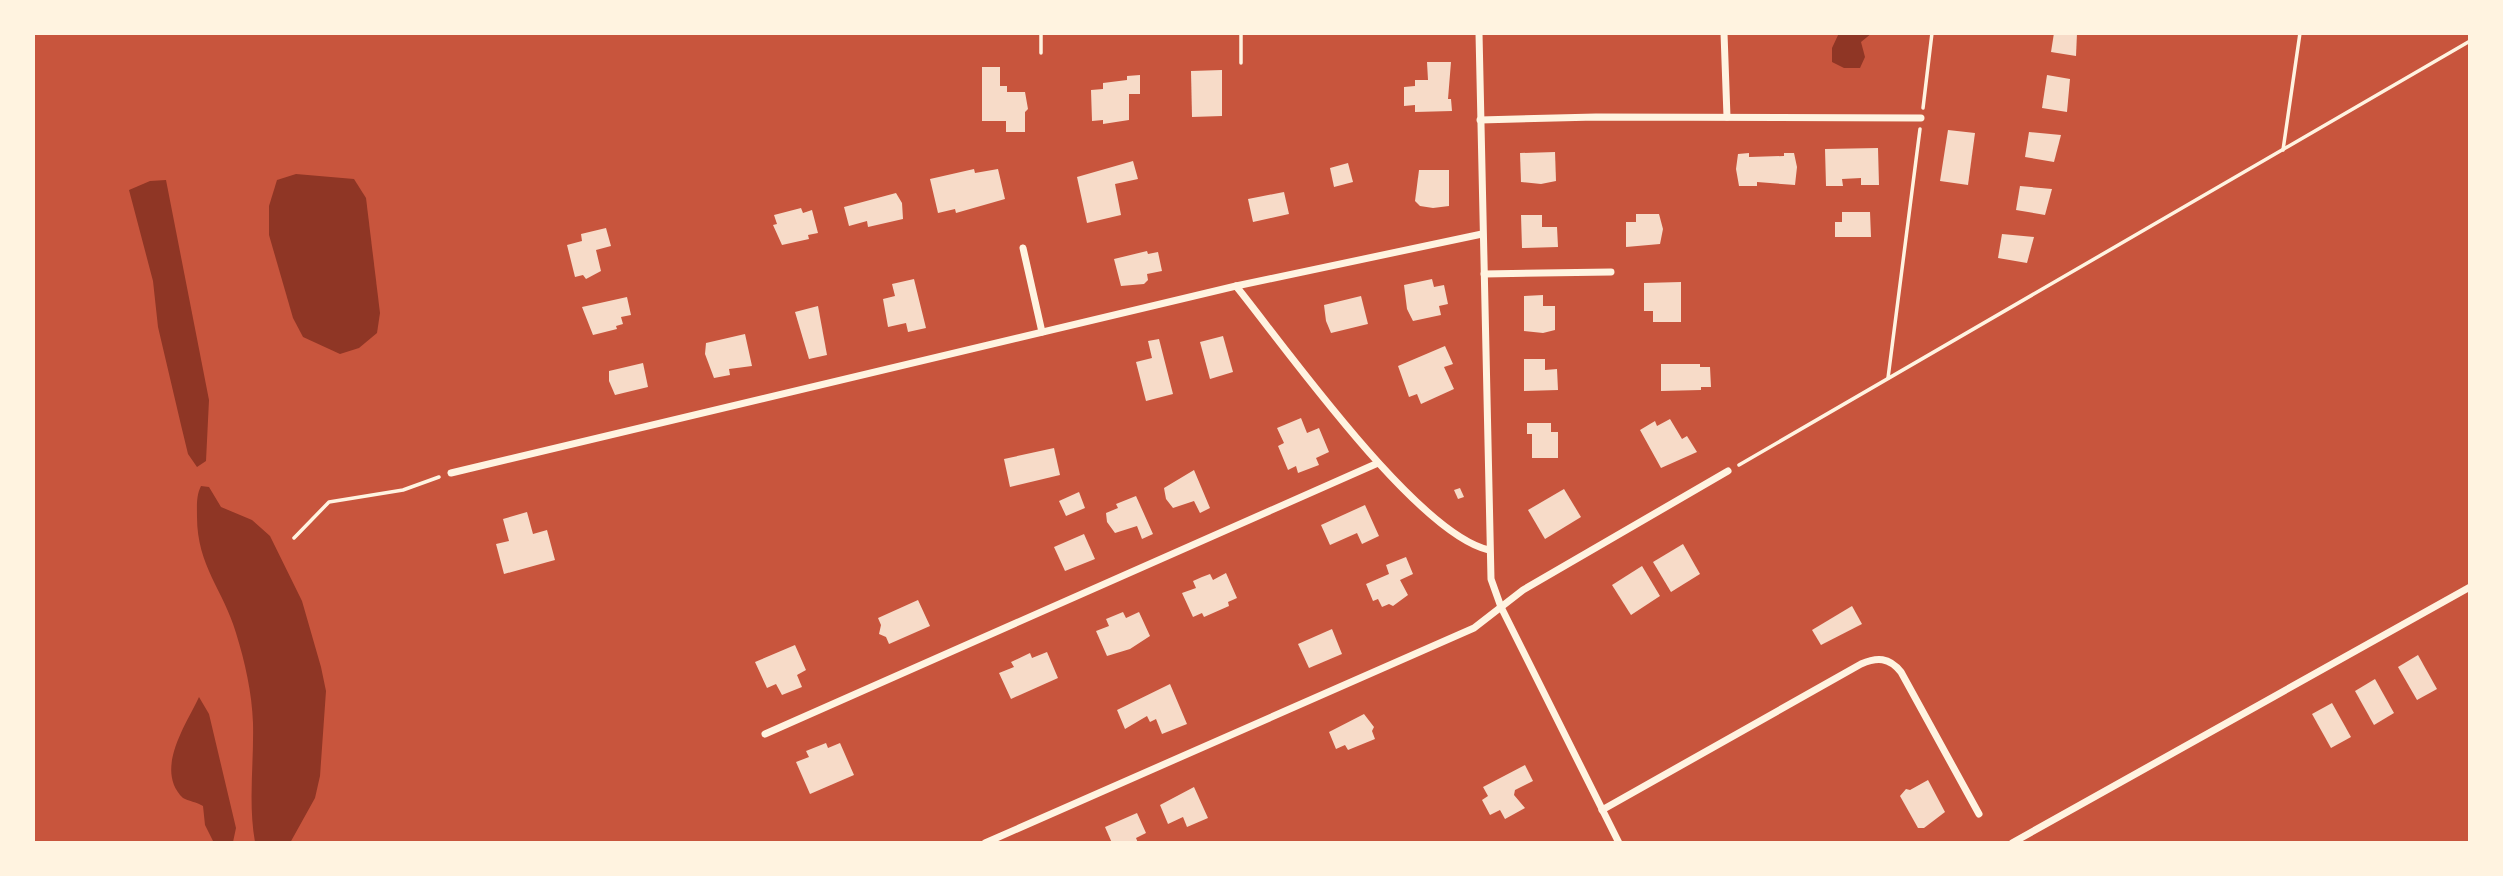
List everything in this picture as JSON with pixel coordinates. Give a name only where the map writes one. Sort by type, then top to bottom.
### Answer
[{"type":"street","points":[[1479,33],[1491,579],[1501,607],[1619,843]]},
{"type":"street","points":[[1724,33],[1727,117]]},
{"type":"street","points":[[1480,120],[1921,118]]},
{"type":"street","points":[[451,473],[1236,286],[1482,234]]},
{"type":"street","points":[[1023,248],[1042,332]]},
{"type":"street","points":[[1484,274],[1611,272]]},
{"type":"street","points":[[1236,286],[1378,463],[1444,526],[1471,544],[1489,550]]},
{"type":"street","points":[[765,734],[1378,463]]},
{"type":"street","points":[[985,843],[1474,628],[1522,590],[1728,471]]},
{"type":"street","points":[[2012,843],[2470,587]]},
{"type":"street","points":[[1602,810],[1861,664],[1880,659],[1895,665],[1901,672],[1979,814]]},
{"type":"lane","points":[[1041,33],[1041,53]]},
{"type":"lane","points":[[1241,33],[1241,63]]},
{"type":"path","points":[[1888,378],[1932,33]]},
{"type":"path","points":[[2283,150],[2300,33]]},
{"type":"path","points":[[1728,471],[2470,41]]},
{"type":"path","points":[[294,538],[328,502],[402,490],[451,473]]},
{"type":"shaded area","points":[[1839,33],[1872,33],[1861,42],[1865,57],[1860,68],[1844,68],[1832,62],[1832,48]]},
{"type":"shaded area","points":[[296,174],[354,179],[366,198],[380,313],[377,333],[359,348],[340,354],[303,337],[293,318],[269,235],[269,206],[277,180]]},
{"type":"shaded area","points":[[166,180],[209,400],[206,461],[197,467],[188,454],[158,327],[153,281],[129,190],[150,181]]},
{"type":"shaded area","points":[[201,486],[209,487],[221,507],[252,520],[270,536],[302,601],[321,667],[326,691],[320,776],[315,798],[290,843],[255,842],[250,689],[231,618],[201,550],[197,509]]},
{"type":"shaded area","points":[[199,697],[209,714],[236,828],[233,842],[214,843],[205,825],[203,806],[183,798],[175,787],[171,774],[175,748]]},
{"type":"building","points":[[2054,33],[2077,33],[2076,56],[2051,52]]},
{"type":"building","points":[[1427,62],[1451,62],[1448,99],[1451,99],[1452,111],[1415,112],[1415,105],[1404,106],[1404,87],[1415,86],[1415,80],[1428,80]]},
{"type":"building","points":[[982,67],[1000,67],[1000,86],[1007,86],[1007,92],[1025,92],[1028,109],[1025,112],[1025,132],[1006,132],[1006,121],[982,121]]},
{"type":"building","points":[[1222,70],[1222,116],[1192,117],[1191,71]]},
{"type":"building","points":[[1140,75],[1140,94],[1129,94],[1129,120],[1103,124],[1103,120],[1092,121],[1091,90],[1103,89],[1103,83],[1127,80],[1127,76]]},
{"type":"building","points":[[2047,75],[2070,79],[2067,112],[2042,108]]},
{"type":"building","points":[[1948,130],[1975,133],[1968,185],[1940,181]]},
{"type":"building","points":[[2029,132],[2061,135],[2054,162],[2025,157]]},
{"type":"building","points":[[1878,148],[1879,185],[1861,185],[1861,178],[1842,179],[1843,186],[1826,186],[1825,149]]},
{"type":"building","points":[[1555,152],[1556,181],[1541,184],[1521,182],[1520,153]]},
{"type":"building","points":[[1749,153],[1749,157],[1784,156],[1784,153],[1794,153],[1797,167],[1795,185],[1757,182],[1757,186],[1739,186],[1736,169],[1738,154]]},
{"type":"building","points":[[1133,161],[1138,179],[1115,184],[1121,215],[1087,223],[1077,177]]},
{"type":"building","points":[[1348,163],[1353,182],[1334,187],[1330,168]]},
{"type":"building","points":[[974,169],[975,173],[998,169],[1005,199],[956,213],[955,209],[938,213],[930,179]]},
{"type":"building","points":[[1419,170],[1449,170],[1449,206],[1433,208],[1420,206],[1415,201]]},
{"type":"building","points":[[2020,186],[2052,189],[2045,215],[2016,210]]},
{"type":"building","points":[[1284,192],[1289,214],[1253,222],[1248,199]]},
{"type":"building","points":[[896,193],[902,203],[903,219],[868,227],[867,221],[849,226],[844,207]]},
{"type":"building","points":[[801,208],[803,213],[812,210],[818,233],[808,235],[809,239],[782,245],[773,225],[777,224],[774,215]]},
{"type":"building","points":[[1842,212],[1870,212],[1871,237],[1835,237],[1835,222],[1842,222]]},
{"type":"building","points":[[1636,214],[1659,214],[1663,229],[1660,244],[1626,247],[1626,222],[1636,222]]},
{"type":"building","points":[[1521,215],[1542,215],[1542,227],[1557,227],[1558,247],[1522,248]]},
{"type":"building","points":[[606,228],[611,246],[596,250],[601,271],[586,279],[583,275],[575,277],[567,245],[582,241],[581,234]]},
{"type":"building","points":[[2002,234],[2034,237],[2027,263],[1998,258]]},
{"type":"building","points":[[1147,251],[1148,254],[1158,252],[1162,271],[1147,274],[1148,280],[1144,284],[1121,286],[1114,259]]},
{"type":"building","points":[[914,279],[926,328],[908,332],[906,323],[888,327],[883,299],[895,296],[892,284]]},
{"type":"building","points":[[1432,279],[1434,287],[1444,285],[1448,304],[1439,306],[1441,315],[1413,321],[1407,309],[1404,285]]},
{"type":"building","points":[[1681,282],[1681,322],[1653,322],[1653,311],[1644,311],[1644,283]]},
{"type":"building","points":[[1543,295],[1543,306],[1555,306],[1555,330],[1543,333],[1524,331],[1524,296]]},
{"type":"building","points":[[1361,296],[1368,324],[1331,333],[1324,305]]},
{"type":"building","points":[[627,297],[631,315],[621,317],[623,324],[616,326],[617,329],[593,335],[582,307]]},
{"type":"building","points":[[818,306],[827,355],[809,359],[795,312]]},
{"type":"building","points":[[745,334],[752,366],[729,369],[730,375],[714,378],[705,354],[706,343]]},
{"type":"building","points":[[1223,336],[1233,372],[1210,379],[1200,342]]},
{"type":"building","points":[[1159,339],[1173,394],[1146,401],[1136,362],[1152,358],[1148,341]]},
{"type":"building","points":[[1445,346],[1453,364],[1444,367],[1454,389],[1421,404],[1417,394],[1409,397],[1398,366]]},
{"type":"building","points":[[1524,359],[1545,359],[1545,370],[1557,369],[1558,390],[1524,391]]},
{"type":"building","points":[[643,363],[648,387],[615,395],[609,381],[609,371]]},
{"type":"building","points":[[1661,364],[1700,364],[1700,367],[1710,367],[1711,387],[1701,387],[1701,390],[1661,391]]},
{"type":"building","points":[[1301,418],[1307,433],[1319,428],[1329,452],[1316,458],[1319,465],[1298,473],[1296,466],[1288,470],[1278,446],[1284,443],[1277,428]]},
{"type":"building","points":[[1670,419],[1682,439],[1687,436],[1697,452],[1661,468],[1640,430],[1655,421],[1657,426]]},
{"type":"building","points":[[1527,423],[1551,423],[1551,432],[1558,432],[1558,458],[1532,458],[1532,434],[1527,434]]},
{"type":"building","points":[[1054,448],[1060,475],[1010,487],[1004,459]]},
{"type":"building","points":[[1194,470],[1210,508],[1200,513],[1194,501],[1173,508],[1166,499],[1164,488]]},
{"type":"building","points":[[1460,488],[1464,497],[1458,499],[1454,490]]},
{"type":"building","points":[[1564,489],[1581,517],[1545,539],[1528,510]]},
{"type":"building","points":[[1079,492],[1085,508],[1066,516],[1059,501]]},
{"type":"building","points":[[1136,496],[1153,534],[1142,539],[1137,526],[1115,533],[1107,522],[1106,513],[1118,508],[1116,504]]},
{"type":"building","points":[[1365,505],[1379,536],[1362,544],[1357,533],[1330,545],[1321,525]]},
{"type":"building","points":[[527,512],[533,534],[547,530],[555,560],[504,574],[496,544],[509,541],[503,519]]},
{"type":"building","points":[[1084,534],[1095,559],[1065,571],[1054,547]]},
{"type":"building","points":[[1683,544],[1700,574],[1671,592],[1653,562]]},
{"type":"building","points":[[1406,557],[1413,574],[1400,580],[1408,595],[1393,606],[1389,604],[1382,607],[1378,599],[1373,601],[1366,584],[1389,574],[1386,565]]},
{"type":"building","points":[[1642,566],[1660,596],[1631,615],[1612,585]]},
{"type":"building","points":[[1226,573],[1237,598],[1228,602],[1229,606],[1204,617],[1202,613],[1193,617],[1182,593],[1196,588],[1193,581],[1210,574],[1213,580]]},
{"type":"building","points":[[918,600],[930,626],[889,644],[886,637],[879,634],[881,625],[878,618]]},
{"type":"building","points":[[1852,606],[1862,624],[1821,645],[1812,630]]},
{"type":"building","points":[[1123,612],[1126,618],[1139,612],[1150,636],[1130,649],[1107,656],[1096,631],[1109,626],[1106,619]]},
{"type":"building","points":[[1332,629],[1342,654],[1309,668],[1298,644]]},
{"type":"building","points":[[795,645],[806,670],[797,675],[802,687],[782,695],[776,684],[767,688],[755,662]]},
{"type":"building","points":[[1047,652],[1058,678],[1011,699],[999,673],[1014,667],[1011,662],[1030,653],[1032,658]]},
{"type":"building","points":[[2418,655],[2437,689],[2417,700],[2398,667]]},
{"type":"building","points":[[2375,679],[2394,713],[2374,725],[2355,691]]},
{"type":"building","points":[[1170,684],[1187,724],[1162,734],[1156,719],[1150,722],[1147,716],[1125,729],[1117,710]]},
{"type":"building","points":[[2332,703],[2351,737],[2331,748],[2312,714]]},
{"type":"building","points":[[1364,714],[1374,727],[1372,731],[1375,739],[1348,750],[1345,745],[1336,749],[1329,732]]},
{"type":"building","points":[[826,743],[828,748],[840,743],[854,775],[810,794],[796,762],[809,757],[806,751]]},
{"type":"building","points":[[1525,765],[1533,781],[1515,790],[1514,795],[1525,808],[1505,819],[1500,810],[1490,815],[1482,800],[1488,796],[1483,787]]},
{"type":"building","points":[[1928,780],[1945,812],[1924,828],[1918,828],[1900,796],[1906,789],[1910,790]]},
{"type":"building","points":[[1194,787],[1208,818],[1187,827],[1183,817],[1168,824],[1160,805]]},
{"type":"building","points":[[1137,813],[1146,833],[1136,838],[1138,843],[1112,843],[1105,827]]}]
